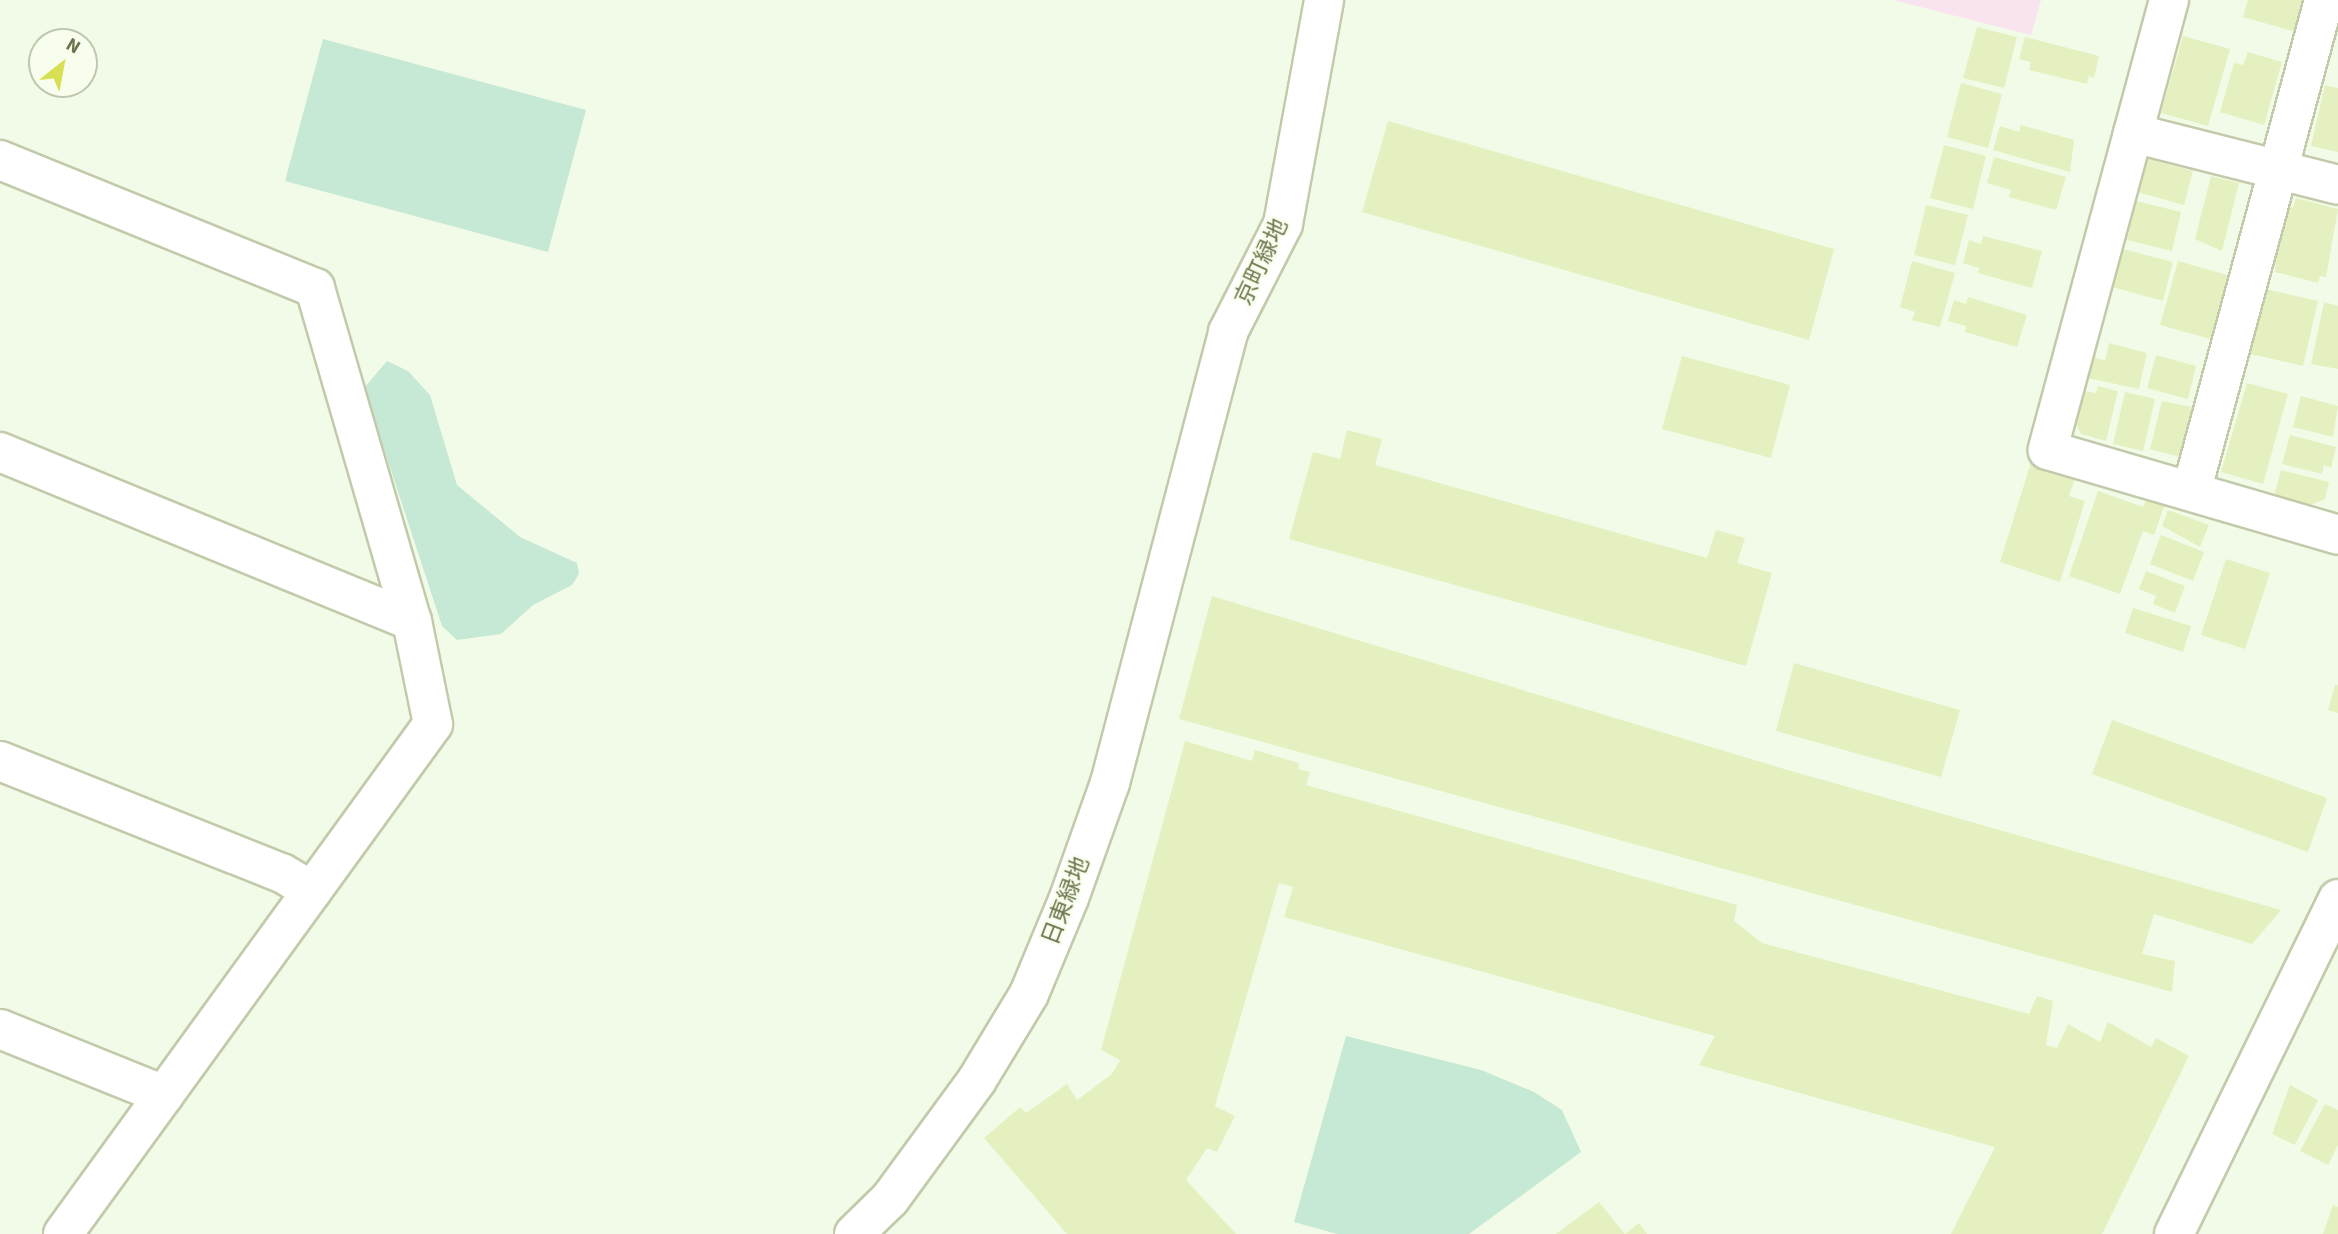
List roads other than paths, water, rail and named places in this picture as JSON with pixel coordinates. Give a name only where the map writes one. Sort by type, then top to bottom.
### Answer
[{"type":"street","name":"京町緑地","points":[[1182,520],[1228,332],[1283,224],[1324,0]]},
{"type":"street","points":[[2168,0],[2048,450],[2337,529]]},
{"type":"street","points":[[2192,489],[2324,0]]},
{"type":"street","points":[[2133,133],[2338,185]]},
{"type":"street","points":[[0,160],[315,288],[412,621],[433,724],[63,1234]]},
{"type":"street","points":[[0,452],[412,621]]},
{"type":"street","name":"日東緑地","points":[[854,1234],[890,1199],[1029,995],[1110,783],[1182,520]]},
{"type":"street","points":[[0,761],[282,873],[312,891]]},
{"type":"street","points":[[2174,1234],[2338,899]]},
{"type":"street","points":[[0,1029],[164,1095]]}]
